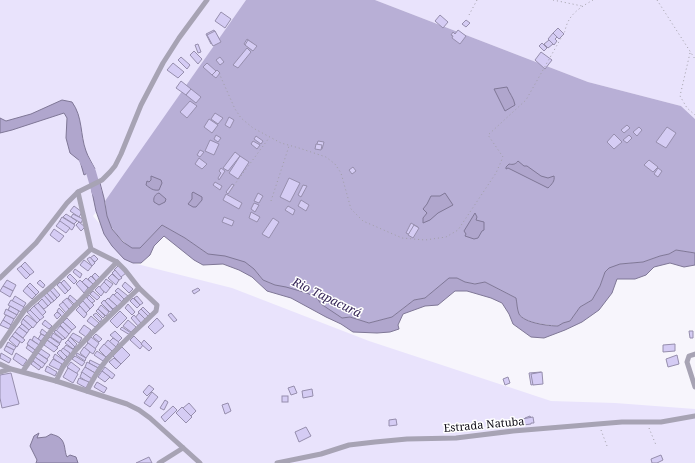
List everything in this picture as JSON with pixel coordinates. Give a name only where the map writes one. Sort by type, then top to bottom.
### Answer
[{"type":"street","points":[[0,278],[36,243],[67,203],[78,192],[98,182],[115,166],[141,105],[163,63],[207,0]]},
{"type":"street","points":[[78,192],[91,248],[117,262],[139,288],[157,305],[156,312],[104,363],[87,392]]},
{"type":"street","points":[[0,346],[28,307],[91,248]]},
{"type":"street","points":[[23,371],[51,331],[117,262]]},
{"type":"street","points":[[56,381],[63,367],[75,351],[139,288]]},
{"type":"street","points":[[695,354],[689,356],[687,362],[695,387]]},
{"type":"street","points":[[0,364],[11,369],[23,371],[127,404],[150,418],[200,463]]},
{"type":"street","points":[[0,372],[11,369]]},
{"type":"street","name":"Estrada Natuba","points":[[277,463],[321,454],[349,445],[375,442],[407,439],[456,438],[512,431],[622,422],[661,422],[695,416]]},
{"type":"street","points":[[159,463],[183,448]]},
{"type":"path","points":[[469,15],[477,0]]},
{"type":"path","points":[[553,0],[582,6]]},
{"type":"path","points":[[219,73],[235,109],[241,118],[253,128],[281,144],[326,157],[335,164],[342,173],[351,209],[362,221],[402,238],[425,240],[446,237],[458,230],[496,173],[503,157],[488,135],[526,100],[565,32],[570,18],[582,6],[593,0]]},
{"type":"path","points":[[658,0],[695,59]]},
{"type":"path","points":[[690,52],[680,96],[687,108],[695,115]]},
{"type":"path","points":[[229,192],[269,137]]},
{"type":"path","points":[[271,201],[289,146]]},
{"type":"path","points":[[646,422],[656,445]]},
{"type":"path","points":[[599,424],[607,446]]},
{"type":"shaded area","points":[[0,0],[246,0],[114,190],[93,216],[133,263],[232,288],[369,341],[551,401],[615,403],[695,409],[695,463],[0,463]]},
{"type":"shaded area","points":[[246,0],[375,0],[588,82],[681,106],[695,119],[695,253],[676,250],[669,254],[643,262],[620,264],[605,272],[600,286],[592,300],[580,307],[570,321],[558,326],[526,320],[518,312],[516,298],[485,282],[476,284],[464,282],[457,278],[442,284],[425,298],[414,300],[392,317],[369,323],[350,317],[342,318],[320,304],[263,280],[254,269],[208,254],[185,238],[162,225],[140,248],[132,249],[120,238],[111,226],[107,217],[105,201]]},
{"type":"shaded area","points":[[375,0],[695,0],[695,119],[681,106],[588,82]]},
{"type":"shaded area","points":[[507,87],[515,105],[505,111],[494,89]]},
{"type":"shaded area","points":[[62,100],[72,102],[76,108],[86,151],[95,169],[84,175],[80,161],[70,153],[66,138],[67,118],[64,113],[0,133],[0,118],[6,121],[31,114]]},
{"type":"shaded area","points":[[518,161],[541,176],[548,178],[554,176],[553,182],[548,188],[508,168],[506,169],[509,164],[514,164]]},
{"type":"shaded area","points":[[151,176],[161,180],[162,183],[159,190],[153,190],[146,185],[147,181],[149,182],[151,180]]},
{"type":"shaded area","points":[[100,183],[107,216],[112,229],[123,242],[132,248],[140,248],[162,225],[185,238],[208,254],[225,256],[245,262],[254,269],[263,280],[275,285],[307,293],[317,298],[321,304],[342,318],[350,317],[369,323],[392,317],[414,300],[425,298],[449,278],[457,278],[465,282],[475,284],[485,282],[516,298],[519,314],[526,320],[543,325],[558,326],[570,321],[580,307],[592,300],[600,286],[605,272],[609,268],[620,264],[643,262],[669,254],[676,250],[695,253],[695,265],[684,267],[670,263],[654,267],[646,275],[635,279],[617,279],[612,293],[599,310],[582,322],[544,338],[531,337],[513,324],[502,303],[467,291],[455,291],[438,305],[425,306],[403,314],[398,325],[399,329],[390,332],[377,333],[353,332],[341,324],[291,298],[267,291],[252,277],[239,270],[223,264],[203,265],[194,260],[164,236],[154,246],[150,255],[141,263],[133,263],[124,259],[112,246],[104,234],[96,211],[91,187]]},
{"type":"shaded area","points":[[193,192],[202,197],[202,200],[196,207],[188,204],[192,199]]},
{"type":"shaded area","points":[[159,193],[166,199],[165,202],[159,205],[154,202],[154,198],[155,195]]},
{"type":"shaded area","points":[[445,193],[453,205],[423,223],[423,218],[427,213],[423,209],[431,196],[440,196]]},
{"type":"shaded area","points":[[475,213],[477,217],[476,220],[484,222],[484,230],[478,238],[474,239],[465,236],[466,234],[464,231]]},
{"type":"shaded area","points":[[39,433],[37,438],[46,437],[51,434],[59,437],[63,442],[67,457],[70,455],[76,457],[78,463],[36,463],[37,460],[30,446],[34,436]]},
{"type":"building","points":[[221,12],[231,19],[225,28],[215,21]]},
{"type":"building","points":[[440,15],[448,22],[443,28],[435,21]]},
{"type":"building","points":[[466,20],[470,23],[466,27],[462,24]]},
{"type":"building","points":[[558,28],[564,34],[559,39],[553,33]]},
{"type":"building","points":[[214,30],[219,39],[211,44],[206,34]]},
{"type":"building","points":[[458,30],[466,36],[460,44],[452,38],[453,36],[451,35],[453,32],[455,34]]},
{"type":"building","points":[[215,31],[221,42],[213,46],[207,35]]},
{"type":"building","points":[[553,33],[557,37],[555,39],[557,41],[554,45],[548,39]]},
{"type":"building","points":[[247,39],[255,45],[252,50],[244,44]]},
{"type":"building","points":[[248,40],[257,46],[253,51],[245,45]]},
{"type":"building","points":[[549,40],[553,44],[548,48],[544,44]]},
{"type":"building","points":[[542,43],[547,48],[544,51],[539,46]]},
{"type":"building","points":[[198,44],[201,52],[198,53],[195,45]]},
{"type":"building","points":[[247,48],[251,52],[238,68],[233,65]]},
{"type":"building","points":[[194,51],[202,59],[198,64],[190,55]]},
{"type":"building","points":[[541,52],[552,60],[545,69],[535,60]]},
{"type":"building","points":[[181,57],[190,65],[187,69],[178,60]]},
{"type":"building","points":[[220,57],[224,62],[220,65],[216,60]]},
{"type":"building","points":[[173,63],[184,72],[178,78],[167,70]]},
{"type":"building","points":[[207,63],[216,71],[212,75],[203,67]]},
{"type":"building","points":[[217,70],[220,73],[216,78],[212,75]]},
{"type":"building","points":[[181,81],[191,89],[186,95],[176,88]]},
{"type":"building","points":[[191,89],[201,97],[196,103],[186,95]]},
{"type":"building","points":[[190,101],[197,106],[187,118],[180,112]]},
{"type":"building","points":[[215,113],[223,118],[218,124],[211,119]]},
{"type":"building","points":[[229,117],[234,120],[230,128],[225,125]]},
{"type":"building","points":[[209,119],[218,125],[212,133],[204,127]]},
{"type":"building","points":[[627,125],[630,128],[624,133],[621,130]]},
{"type":"building","points":[[639,127],[642,130],[637,136],[633,132]]},
{"type":"building","points":[[667,127],[676,133],[666,148],[656,142]]},
{"type":"building","points":[[614,134],[622,142],[614,149],[607,142]]},
{"type":"building","points":[[216,135],[221,138],[218,142],[214,139]]},
{"type":"building","points":[[629,135],[632,138],[627,143],[623,140]]},
{"type":"building","points":[[256,136],[263,141],[261,144],[254,139]]},
{"type":"building","points":[[210,140],[219,144],[214,155],[205,151]]},
{"type":"building","points":[[253,141],[260,145],[257,149],[251,144]]},
{"type":"building","points":[[318,141],[324,142],[322,149],[316,147]]},
{"type":"building","points":[[316,144],[322,145],[321,150],[315,149]]},
{"type":"building","points":[[200,150],[204,152],[200,157],[197,155]]},
{"type":"building","points":[[235,152],[240,156],[228,171],[223,168]]},
{"type":"building","points":[[240,156],[249,162],[238,179],[229,173]]},
{"type":"building","points":[[199,158],[207,164],[202,169],[195,164]]},
{"type":"building","points":[[649,160],[658,167],[653,172],[644,165]]},
{"type":"building","points":[[353,167],[356,171],[352,174],[349,170]]},
{"type":"building","points":[[221,168],[225,171],[219,180],[218,178],[221,173],[219,171]]},
{"type":"building","points":[[658,168],[662,171],[658,177],[654,174]]},
{"type":"building","points":[[289,178],[300,183],[290,202],[280,197]]},
{"type":"building","points":[[215,182],[222,186],[220,190],[213,185]]},
{"type":"building","points":[[232,184],[234,185],[228,194],[226,192]]},
{"type":"building","points":[[303,185],[307,186],[301,197],[298,195]]},
{"type":"building","points":[[258,193],[263,196],[259,203],[254,201]]},
{"type":"building","points":[[226,194],[242,203],[239,209],[223,200]]},
{"type":"building","points":[[301,200],[309,205],[306,211],[298,206]]},
{"type":"building","points":[[254,203],[259,205],[255,212],[251,209]]},
{"type":"building","points":[[74,206],[82,212],[79,217],[70,211]]},
{"type":"building","points":[[288,206],[295,210],[293,215],[285,210]]},
{"type":"building","points":[[251,212],[260,217],[257,222],[249,218]]},
{"type":"building","points":[[66,214],[77,221],[74,224],[63,217]]},
{"type":"building","points":[[73,214],[83,219],[81,223],[71,217]]},
{"type":"building","points":[[62,217],[75,225],[72,230],[59,222]]},
{"type":"building","points":[[224,217],[234,221],[232,226],[222,222]]},
{"type":"building","points":[[273,218],[279,222],[269,238],[262,234]]},
{"type":"building","points":[[60,221],[70,228],[66,233],[56,226]]},
{"type":"building","points":[[79,222],[85,227],[81,231],[76,225]]},
{"type":"building","points":[[411,223],[418,227],[413,236],[406,233]]},
{"type":"building","points":[[414,225],[419,228],[413,238],[408,235]]},
{"type":"building","points":[[54,229],[64,236],[59,242],[50,235]]},
{"type":"building","points":[[94,255],[98,259],[95,262],[90,258]]},
{"type":"building","points":[[90,257],[95,263],[92,266],[87,259]]},
{"type":"building","points":[[84,260],[92,266],[88,271],[80,265]]},
{"type":"building","points":[[25,262],[34,272],[30,275],[21,266]]},
{"type":"building","points":[[119,265],[126,273],[121,277],[114,270]]},
{"type":"building","points":[[21,266],[30,275],[26,279],[17,269]]},
{"type":"building","points":[[75,269],[82,274],[80,278],[73,272]]},
{"type":"building","points":[[115,270],[122,278],[119,280],[112,273]]},
{"type":"building","points":[[95,273],[100,278],[96,281],[92,276]]},
{"type":"building","points":[[70,274],[77,281],[74,284],[67,277]]},
{"type":"building","points":[[112,274],[119,280],[116,285],[108,278]]},
{"type":"building","points":[[91,276],[96,281],[93,284],[88,279]]},
{"type":"building","points":[[86,278],[93,284],[89,288],[82,282]]},
{"type":"building","points":[[106,279],[113,284],[110,288],[104,282]]},
{"type":"building","points":[[7,280],[16,285],[13,291],[3,286]]},
{"type":"building","points":[[40,280],[45,285],[43,288],[37,283]]},
{"type":"building","points":[[64,280],[71,288],[68,291],[61,283]]},
{"type":"building","points":[[80,280],[88,288],[84,293],[76,284]]},
{"type":"building","points":[[60,282],[68,291],[65,294],[57,285]]},
{"type":"building","points":[[104,282],[110,288],[106,293],[99,288]]},
{"type":"building","points":[[125,282],[133,289],[129,293],[122,286]]},
{"type":"building","points":[[30,283],[39,292],[36,295],[27,286]]},
{"type":"building","points":[[3,286],[13,291],[10,297],[0,291]]},
{"type":"building","points":[[27,286],[36,295],[32,299],[23,291]]},
{"type":"building","points":[[99,286],[104,292],[101,296],[95,290]]},
{"type":"building","points":[[53,287],[60,295],[57,298],[50,290]]},
{"type":"building","points":[[118,288],[128,296],[124,299],[115,291]]},
{"type":"building","points":[[198,288],[200,290],[194,294],[192,291]]},
{"type":"building","points":[[50,290],[57,298],[54,301],[46,292]]},
{"type":"building","points":[[93,291],[100,297],[97,300],[90,294]]},
{"type":"building","points":[[46,292],[54,301],[51,303],[44,295]]},
{"type":"building","points":[[117,292],[124,299],[121,302],[114,295]]},
{"type":"building","points":[[113,294],[122,302],[118,307],[109,299]]},
{"type":"building","points":[[44,295],[51,303],[48,306],[40,298]]},
{"type":"building","points":[[70,295],[77,301],[74,304],[68,298]]},
{"type":"building","points":[[89,295],[95,301],[92,303],[87,298]]},
{"type":"building","points":[[15,296],[26,303],[23,308],[12,301]]},
{"type":"building","points":[[137,296],[143,303],[140,305],[134,298]]},
{"type":"building","points":[[86,297],[94,305],[90,309],[82,300]]},
{"type":"building","points":[[67,298],[73,305],[69,309],[62,302]]},
{"type":"building","points":[[108,298],[117,306],[113,309],[105,301]]},
{"type":"building","points":[[133,298],[140,305],[137,308],[130,301]]},
{"type":"building","points":[[42,299],[48,306],[44,309],[38,303]]},
{"type":"building","points":[[11,300],[24,307],[21,312],[8,305]]},
{"type":"building","points":[[104,300],[113,310],[110,312],[101,303]]},
{"type":"building","points":[[83,301],[90,309],[86,313],[79,305]]},
{"type":"building","points":[[63,302],[69,309],[66,313],[59,305]]},
{"type":"building","points":[[38,303],[46,312],[42,316],[34,306]]},
{"type":"building","points":[[128,304],[135,312],[132,315],[125,308]]},
{"type":"building","points":[[101,305],[109,312],[106,316],[98,309]]},
{"type":"building","points":[[10,306],[19,311],[17,315],[8,310]]},
{"type":"building","points":[[34,306],[44,317],[40,320],[30,310]]},
{"type":"building","points":[[80,306],[87,314],[84,318],[76,310]]},
{"type":"building","points":[[143,307],[150,314],[148,316],[141,309]]},
{"type":"building","points":[[59,308],[65,314],[62,317],[57,311]]},
{"type":"building","points":[[6,309],[17,315],[14,319],[4,314]]},
{"type":"building","points":[[98,309],[105,316],[103,318],[96,311]]},
{"type":"building","points":[[141,309],[148,316],[145,319],[138,312]]},
{"type":"building","points":[[30,310],[40,320],[37,323],[27,312]]},
{"type":"building","points":[[120,311],[127,318],[117,328],[110,321]]},
{"type":"building","points":[[57,312],[61,315],[57,319],[54,315]]},
{"type":"building","points":[[96,313],[102,319],[100,322],[93,315]]},
{"type":"building","points":[[139,313],[145,319],[141,323],[135,318]]},
{"type":"building","points":[[171,313],[177,320],[174,322],[168,315]]},
{"type":"building","points":[[6,315],[14,319],[11,325],[3,320]]},
{"type":"building","points":[[27,315],[37,323],[33,328],[23,319]]},
{"type":"building","points":[[134,315],[141,323],[138,326],[131,318]]},
{"type":"building","points":[[91,316],[99,323],[95,327],[87,321]]},
{"type":"building","points":[[67,318],[76,327],[72,330],[63,322]]},
{"type":"building","points":[[157,318],[164,326],[155,334],[148,327]]},
{"type":"building","points":[[23,319],[32,327],[29,330],[21,323]]},
{"type":"building","points":[[3,320],[11,325],[9,329],[0,325]]},
{"type":"building","points":[[45,320],[52,326],[49,329],[42,324]]},
{"type":"building","points":[[128,320],[136,327],[131,332],[123,326]]},
{"type":"building","points":[[63,322],[72,330],[69,334],[60,325]]},
{"type":"building","points":[[22,324],[29,330],[27,333],[19,327]]},
{"type":"building","points":[[84,325],[91,330],[86,337],[79,332]]},
{"type":"building","points":[[60,326],[69,334],[65,339],[56,331]]},
{"type":"building","points":[[19,327],[27,333],[23,338],[15,332]]},
{"type":"building","points":[[122,327],[131,333],[130,335],[120,329]]},
{"type":"building","points":[[42,329],[47,333],[45,336],[40,333]]},
{"type":"building","points":[[56,330],[65,338],[63,340],[54,332]]},
{"type":"building","points":[[115,331],[122,338],[118,342],[110,335]]},
{"type":"building","points":[[689,331],[693,331],[693,338],[690,338]]},
{"type":"building","points":[[15,332],[25,340],[22,343],[12,336]]},
{"type":"building","points":[[53,333],[62,339],[60,343],[51,337]]},
{"type":"building","points":[[73,333],[82,338],[79,343],[70,337]]},
{"type":"building","points":[[41,334],[45,336],[41,341],[38,339]]},
{"type":"building","points":[[96,334],[102,339],[99,342],[93,337]]},
{"type":"building","points":[[12,336],[20,342],[17,347],[9,340]]},
{"type":"building","points":[[34,336],[41,341],[39,345],[32,340]]},
{"type":"building","points":[[134,336],[143,345],[140,349],[130,340]]},
{"type":"building","points":[[50,337],[60,344],[57,347],[47,340]]},
{"type":"building","points":[[70,337],[77,344],[75,347],[68,340]]},
{"type":"building","points":[[91,337],[99,343],[95,349],[87,342]]},
{"type":"building","points":[[113,338],[119,342],[116,347],[109,342]]},
{"type":"building","points":[[30,339],[39,345],[35,350],[27,344]]},
{"type":"building","points":[[47,340],[58,348],[54,352],[44,345]]},
{"type":"building","points":[[68,340],[75,347],[73,349],[65,343]]},
{"type":"building","points":[[108,340],[116,347],[112,351],[104,345]]},
{"type":"building","points":[[144,340],[152,348],[149,351],[141,344]]},
{"type":"building","points":[[8,342],[16,347],[14,350],[6,346]]},
{"type":"building","points":[[88,343],[96,349],[93,354],[84,348]]},
{"type":"building","points":[[104,344],[112,351],[106,357],[99,350]]},
{"type":"building","points":[[675,344],[675,351],[663,352],[663,345]]},
{"type":"building","points":[[28,345],[35,350],[33,353],[26,348]]},
{"type":"building","points":[[66,345],[74,350],[71,354],[63,349]]},
{"type":"building","points":[[6,346],[14,350],[12,355],[4,350]]},
{"type":"building","points":[[84,347],[90,352],[86,358],[80,353]]},
{"type":"building","points":[[122,347],[130,355],[121,364],[113,356]]},
{"type":"building","points":[[63,348],[70,353],[68,357],[60,352]]},
{"type":"building","points":[[41,349],[50,355],[47,359],[38,353]]},
{"type":"building","points":[[60,350],[67,357],[64,360],[57,353]]},
{"type":"building","points":[[97,351],[106,357],[103,361],[94,355]]},
{"type":"building","points":[[1,353],[11,359],[9,363],[0,358]]},
{"type":"building","points":[[16,353],[27,360],[23,366],[13,359]]},
{"type":"building","points":[[38,353],[48,360],[45,364],[35,357]]},
{"type":"building","points":[[77,353],[86,358],[85,361],[76,355]]},
{"type":"building","points":[[55,354],[65,361],[62,365],[53,358]]},
{"type":"building","points":[[677,355],[679,364],[668,367],[666,359]]},
{"type":"building","points":[[75,356],[85,362],[82,366],[72,359]]},
{"type":"building","points":[[35,357],[45,364],[42,368],[33,361]]},
{"type":"building","points":[[114,358],[121,364],[116,369],[109,362]]},
{"type":"building","points":[[53,359],[62,364],[59,370],[49,365]]},
{"type":"building","points":[[90,360],[100,365],[98,368],[89,363]]},
{"type":"building","points":[[33,361],[41,367],[39,370],[31,364]]},
{"type":"building","points":[[71,362],[80,369],[76,374],[67,367]]},
{"type":"building","points":[[87,362],[98,368],[95,373],[85,367]]},
{"type":"building","points":[[47,366],[57,372],[55,376],[45,371]]},
{"type":"building","points":[[85,367],[95,373],[92,379],[81,373]]},
{"type":"building","points":[[105,367],[115,375],[112,379],[102,371]]},
{"type":"building","points":[[68,368],[78,374],[73,383],[63,377]]},
{"type":"building","points":[[102,371],[110,377],[105,382],[98,377]]},
{"type":"building","points":[[82,372],[92,379],[89,383],[80,377]]},
{"type":"building","points":[[541,372],[542,383],[531,385],[529,373]]},
{"type":"building","points":[[542,372],[543,384],[533,385],[531,374]]},
{"type":"building","points":[[11,373],[19,404],[2,408],[0,398],[0,375]]},
{"type":"building","points":[[508,377],[510,383],[505,385],[503,379]]},
{"type":"building","points":[[79,378],[89,382],[86,388],[77,383]]},
{"type":"building","points":[[97,382],[107,388],[104,393],[94,387]]},
{"type":"building","points":[[149,385],[154,389],[147,396],[143,392]]},
{"type":"building","points":[[294,386],[297,393],[291,395],[288,388]]},
{"type":"building","points":[[312,389],[313,396],[303,398],[302,391]]},
{"type":"building","points":[[152,392],[158,397],[150,407],[144,403]]},
{"type":"building","points":[[282,396],[288,396],[288,402],[282,402]]},
{"type":"building","points":[[165,400],[168,402],[164,410],[160,408]]},
{"type":"building","points":[[189,403],[196,411],[191,416],[183,408]]},
{"type":"building","points":[[228,403],[231,411],[225,414],[222,405]]},
{"type":"building","points":[[173,406],[177,410],[165,422],[161,417]]},
{"type":"building","points":[[182,407],[192,417],[186,423],[176,413]]},
{"type":"building","points":[[530,416],[533,422],[528,424],[525,418]]},
{"type":"building","points":[[533,417],[534,423],[523,425],[522,419]]},
{"type":"building","points":[[396,419],[397,425],[389,426],[389,420]]},
{"type":"building","points":[[306,427],[311,436],[299,442],[295,432]]},
{"type":"building","points":[[661,455],[663,460],[657,463],[652,463],[651,459]]},
{"type":"building","points":[[149,457],[152,463],[136,463]]},
{"type":"waterway","name":"Rio Tapacurá","points":[[84,160],[91,172],[97,193]]}]
